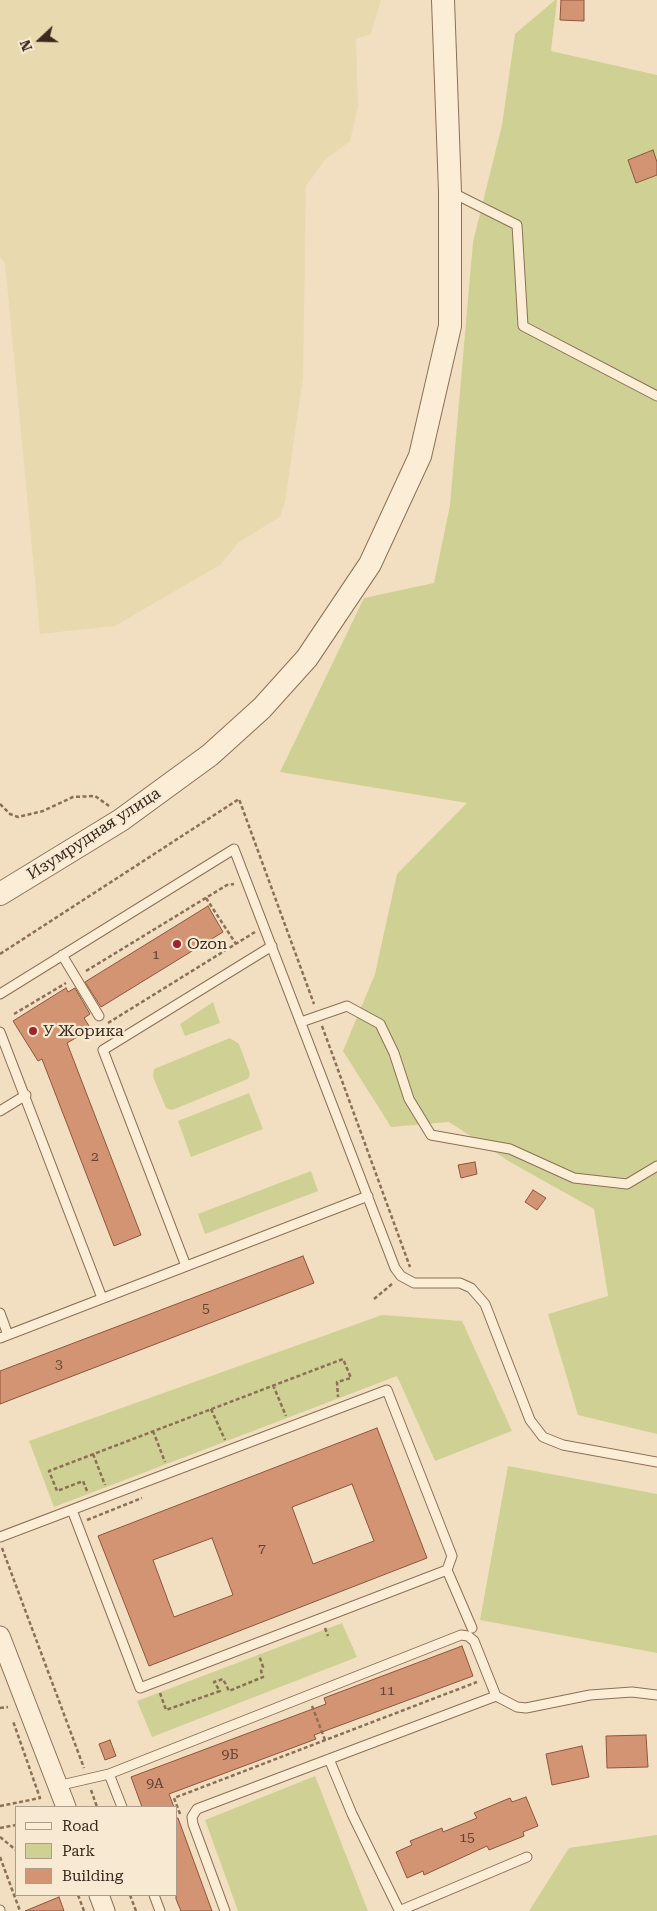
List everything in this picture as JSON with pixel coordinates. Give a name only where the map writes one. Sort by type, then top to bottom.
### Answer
[{"type":"street","name":"Изумрудная улица","points":[[0,894],[121,820],[210,755],[262,708],[308,658],[370,564],[420,456],[450,326],[450,192],[443,0]]},
{"type":"street","points":[[0,1636],[66,1806]]},
{"type":"street","points":[[99,1896],[105,1911]]},
{"type":"lane","points":[[450,192],[517,225],[523,326],[657,396]]},
{"type":"lane","points":[[0,994],[234,849],[395,1268],[401,1276],[414,1282],[460,1283],[471,1288],[486,1304],[530,1420],[543,1437],[563,1444],[657,1462]]},
{"type":"lane","points":[[186,1266],[103,1050],[272,946]]},
{"type":"lane","points":[[62,955],[98,1016]]},
{"type":"lane","points":[[301,1022],[347,1006],[380,1024],[394,1053],[409,1099],[431,1134],[510,1148],[574,1178],[627,1184],[657,1166]]},
{"type":"lane","points":[[0,1032],[26,1095],[102,1298]]},
{"type":"lane","points":[[0,1111],[26,1095]]},
{"type":"lane","points":[[0,1314],[4,1336],[368,1196]]},
{"type":"lane","points":[[0,1537],[387,1390],[452,1556],[447,1570],[472,1628]]},
{"type":"lane","points":[[72,1510],[140,1688],[447,1570]]},
{"type":"lane","points":[[57,1786],[109,1774],[461,1635],[468,1636],[474,1640],[496,1696],[505,1703],[526,1708],[590,1695],[632,1692],[657,1695]]},
{"type":"lane","points":[[225,1911],[193,1824],[193,1814],[201,1807],[496,1696]]},
{"type":"lane","points":[[329,1759],[352,1814],[399,1910],[528,1858]]},
{"type":"lane","points":[[109,1774],[122,1806]]},
{"type":"lane","points":[[154,1896],[160,1911]]},
{"type":"path","points":[[0,804],[10,814],[18,817],[27,816],[73,797],[95,796],[108,805],[121,820]]},
{"type":"path","points":[[0,954],[239,799],[411,1268],[374,1299]]},
{"type":"path","points":[[14,1014],[227,885],[237,883]]},
{"type":"path","points":[[206,898],[236,944]]},
{"type":"path","points":[[107,1024],[256,931]]},
{"type":"path","points":[[97,1516],[83,1481],[57,1492],[49,1471],[343,1359],[352,1378],[337,1382],[338,1399]]},
{"type":"path","points":[[273,1385],[290,1427]]},
{"type":"path","points":[[211,1409],[229,1450]]},
{"type":"path","points":[[153,1431],[169,1473]]},
{"type":"path","points":[[93,1454],[114,1509]]},
{"type":"path","points":[[85,1526],[85,1520],[148,1495]]},
{"type":"path","points":[[0,1542],[97,1806]]},
{"type":"path","points":[[322,1618],[328,1636]]},
{"type":"path","points":[[161,1696],[166,1710],[220,1691],[214,1682],[223,1680],[229,1691],[263,1677],[260,1671],[264,1667]]},
{"type":"path","points":[[177,1806],[174,1798],[478,1682],[477,1676]]},
{"type":"path","points":[[0,1801],[0,1805],[40,1798],[5,1699]]},
{"type":"path","points":[[310,1700],[325,1740]]},
{"type":"path","points":[[0,1708],[8,1707]]},
{"type":"path","points":[[178,1808],[181,1815]]},
{"type":"path","points":[[0,1828],[15,1825]]},
{"type":"path","points":[[0,1837],[15,1849]]},
{"type":"path","points":[[0,1857],[20,1911]]},
{"type":"path","points":[[78,1896],[84,1911]]},
{"type":"path","points":[[130,1896],[136,1911]]},
{"type":"shaded area","points":[[0,0],[381,0],[371,34],[356,39],[358,107],[350,141],[325,160],[306,186],[303,378],[285,502],[280,517],[239,542],[220,565],[115,626],[40,634],[5,263],[0,257]]},
{"type":"green space","points":[[557,0],[551,51],[657,75],[657,1434],[578,1415],[548,1314],[608,1296],[594,1209],[510,1162],[449,1122],[391,1127],[343,1051],[375,974],[397,874],[467,803],[280,772],[364,598],[434,583],[450,505],[473,242],[502,125],[515,34]]},
{"type":"green space","points":[[213,1002],[220,1023],[185,1036],[180,1024]]},
{"type":"green space","points":[[230,1038],[239,1044],[250,1074],[248,1079],[172,1110],[166,1108],[153,1077],[154,1069]]},
{"type":"green space","points":[[249,1093],[263,1129],[191,1157],[178,1121]]},
{"type":"green space","points":[[311,1171],[318,1191],[205,1234],[198,1214]]},
{"type":"green space","points":[[382,1315],[462,1321],[512,1431],[435,1461],[397,1376],[54,1507],[29,1441]]},
{"type":"green space","points":[[508,1466],[657,1494],[657,1653],[480,1620]]},
{"type":"green space","points":[[342,1623],[357,1657],[152,1737],[137,1701]]},
{"type":"green space","points":[[315,1776],[368,1911],[238,1911],[205,1820]]},
{"type":"green space","points":[[657,1835],[657,1911],[529,1911],[569,1848]]},
{"type":"building","points":[[561,0],[584,0],[584,21],[560,20]]},
{"type":"building","points":[[653,150],[657,162],[657,175],[636,183],[628,160]]},
{"type":"building","points":[[208,906],[223,932],[101,1007],[85,982]]},
{"type":"building","points":[[66,988],[68,992],[75,988],[90,1014],[84,1018],[91,1029],[67,1043],[141,1235],[114,1246],[42,1059],[38,1061],[13,1021]]},
{"type":"building","points":[[475,1162],[477,1174],[461,1178],[458,1165]]},
{"type":"building","points":[[533,1190],[546,1198],[537,1210],[525,1202]]},
{"type":"building","points":[[303,1256],[314,1283],[0,1404],[0,1371]]},
{"type":"building","points":[[377,1428],[427,1558],[149,1666],[98,1536]],"holes":[[[352,1484],[374,1541],[313,1564],[292,1507]],[[212,1538],[233,1595],[174,1617],[153,1560]]]},
{"type":"building","points":[[462,1646],[473,1676],[314,1735],[316,1739],[169,1794],[174,1806],[142,1806],[131,1777],[326,1704],[324,1698]]},
{"type":"building","points":[[646,1735],[648,1767],[607,1768],[606,1736]]},
{"type":"building","points":[[110,1740],[116,1756],[105,1760],[99,1744]]},
{"type":"building","points":[[582,1746],[589,1777],[552,1785],[546,1754]]},
{"type":"building","points":[[526,1797],[538,1826],[523,1832],[524,1836],[489,1850],[487,1846],[424,1875],[423,1871],[407,1878],[396,1852],[412,1845],[410,1841],[442,1828],[443,1832],[477,1818],[474,1813],[510,1798],[512,1802]]},
{"type":"building","points":[[178,1818],[212,1911],[181,1911],[176,1896],[178,1896]]},
{"type":"building","points":[[59,1897],[64,1911],[25,1911]]},
{"type":"place","name":"Ozon","points":[[177,944]]},
{"type":"place","name":"У Жорика","points":[[33,1031]]}]
